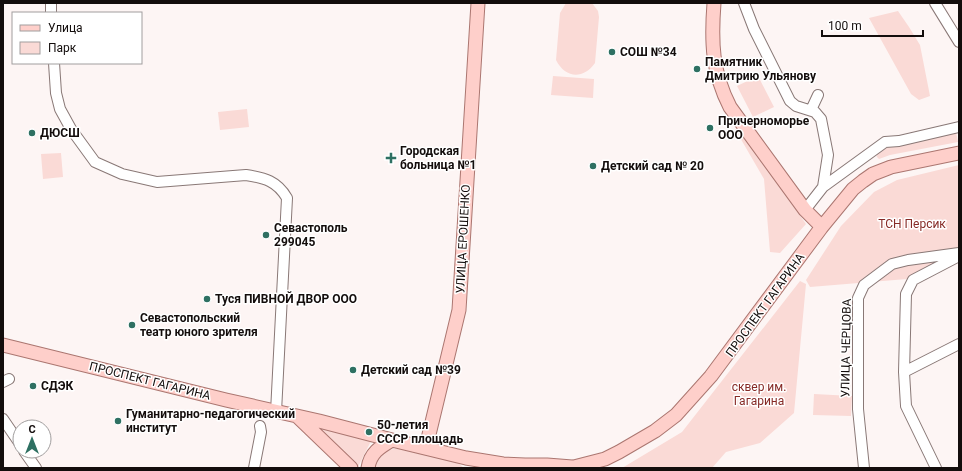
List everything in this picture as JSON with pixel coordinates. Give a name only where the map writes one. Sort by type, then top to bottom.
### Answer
[{"type":"main road","name":"УЛИЦА ЕРОШЕНКО","points":[[426,447],[459,310],[478,3]]},
{"type":"main road","points":[[714,3],[712,26],[713,47],[717,77],[723,93],[738,118],[805,210],[822,227]]},
{"type":"main road","name":"ПРОСПЕКТ ГАГАРИНА","points":[[470,463],[547,465],[571,468],[589,466],[619,452],[655,431],[676,415],[711,376],[822,227],[853,189],[873,174],[891,167],[959,153]]},
{"type":"main road","name":"ПРОСПЕКТ ГАГАРИНА","points":[[3,345],[392,440]]},
{"type":"main road","points":[[298,417],[351,468]]},
{"type":"main road","points":[[368,468],[371,458],[375,452],[381,446],[392,440],[426,447],[470,463]]},
{"type":"street","points":[[744,3],[754,29],[790,101],[796,106],[815,112],[821,119],[828,155],[823,187]]},
{"type":"street","points":[[935,3],[959,42]]},
{"type":"street","points":[[54,64],[56,93],[60,109],[71,129],[95,162],[122,174],[157,182],[246,175],[274,182],[282,190],[287,198],[276,412]]},
{"type":"street","points":[[811,110],[818,95]]},
{"type":"street","points":[[805,210],[823,187],[885,142],[899,141],[959,127]]},
{"type":"street","name":"УЛИЦА ЧЕРЦОВА","points":[[864,468],[858,409],[858,298],[864,285],[892,264],[908,260],[959,253]]},
{"type":"street","points":[[936,468],[906,406],[904,372],[906,294],[913,280],[959,256]]},
{"type":"street","points":[[904,372],[959,344]]},
{"type":"street","points":[[3,420],[12,433]]},
{"type":"street","points":[[254,468],[261,432],[260,426]]},
{"type":"street","points":[[30,459],[36,468]]},
{"type":"green space","points":[[566,3],[592,3],[598,11],[599,17],[595,63],[585,72],[574,75],[564,70],[556,60],[560,13]]},
{"type":"green space","points":[[898,11],[920,45],[930,96],[919,100],[911,94],[869,18]]},
{"type":"green space","points":[[553,76],[594,79],[593,98],[551,95]]},
{"type":"green space","points":[[758,76],[774,107],[753,117],[737,86]]},
{"type":"green space","points":[[247,109],[249,127],[220,130],[218,112]]},
{"type":"green space","points":[[735,129],[740,130],[806,224],[780,253],[770,252],[764,179]]},
{"type":"green space","points":[[956,132],[958,142],[890,155],[879,159],[876,154],[890,146]]},
{"type":"green space","points":[[61,153],[63,177],[43,179],[41,154]]},
{"type":"green space","name":"ТСН Персик","points":[[959,165],[959,253],[907,279],[810,287],[806,280],[841,226],[874,192],[897,180]]},
{"type":"green space","name":"сквер им. Гагарина","points":[[800,281],[806,284],[794,413],[760,443],[726,452],[712,468],[622,468],[682,432]]},
{"type":"green space","points":[[814,394],[852,396],[851,416],[813,415]]},
{"type":"green space","points":[[318,428],[371,441],[358,467]]},
{"type":"green space","points":[[400,448],[457,462],[464,468],[373,468],[380,456],[387,451]]},
{"type":"place","name":"СОШ №34","points":[[612,52]]},
{"type":"place","name":"Памятник Дмитрию Ульянову","points":[[697,69]]},
{"type":"place","name":"Причерноморье ООО","points":[[710,128]]},
{"type":"place","name":"ДЮСШ","points":[[32,133]]},
{"type":"place","name":"Городская больница №1","points":[[391,158]]},
{"type":"place","name":"Детский сад № 20","points":[[593,166]]},
{"type":"place","name":"Севастополь 299045","points":[[266,235]]},
{"type":"place","name":"Туся ПИВНОЙ ДВОР ООО","points":[[207,299]]},
{"type":"place","name":"Севастопольский театр юного зрителя","points":[[132,325]]},
{"type":"place","name":"Детский сад №39","points":[[353,370]]},
{"type":"place","name":"СДЭК","points":[[33,386]]},
{"type":"place","name":"Гуманитарно-педагогический институт","points":[[118,421]]},
{"type":"place","name":"50-летия СССР площадь","points":[[369,432]]}]
